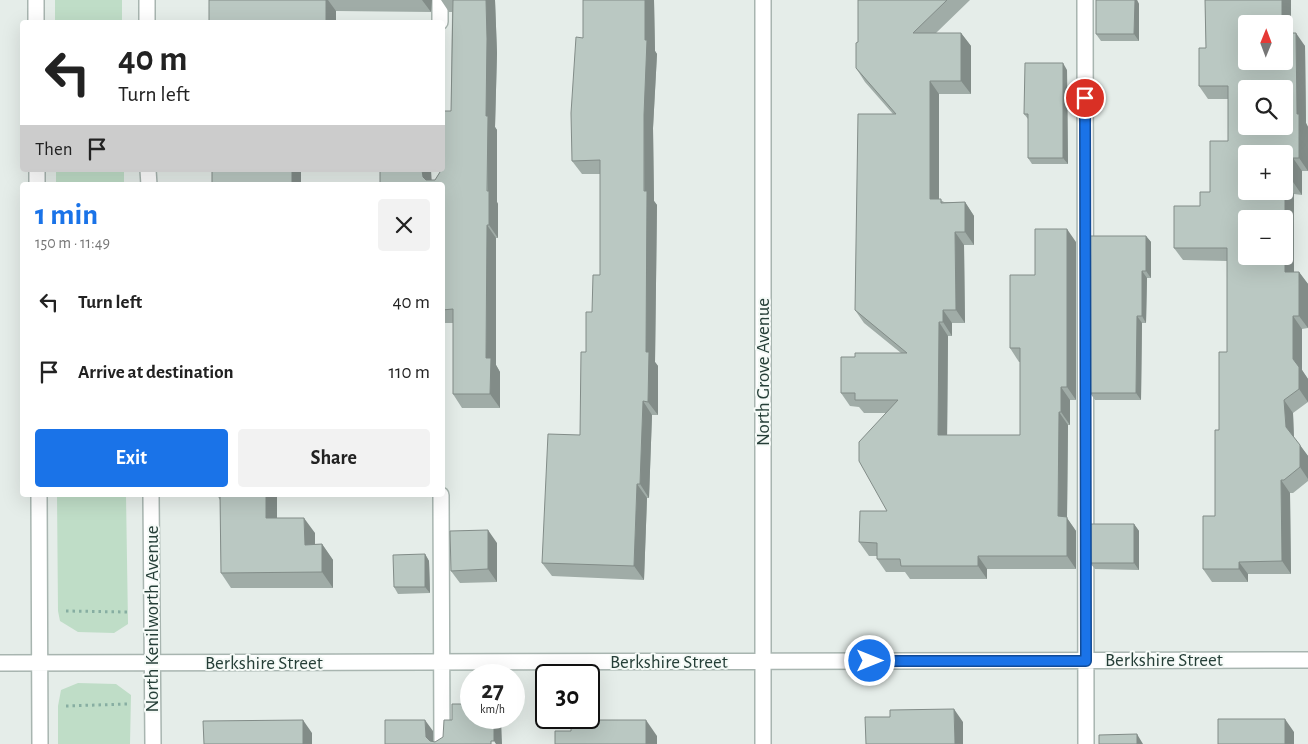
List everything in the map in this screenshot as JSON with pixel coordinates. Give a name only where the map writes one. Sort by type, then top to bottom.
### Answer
[{"type":"street","points":[[36,0],[36,20]]},
{"type":"street","points":[[147,0],[147,20]]},
{"type":"street","points":[[440,0],[440,20]]},
{"type":"street","name":"North Grove Avenue","points":[[763,0],[763,744]]},
{"type":"street","points":[[1085,0],[1086,744]]},
{"type":"street","points":[[38,497],[40,744]]},
{"type":"street","name":"North Kenilworth Avenue","points":[[151,497],[153,744]]},
{"type":"street","points":[[441,497],[442,744]]},
{"type":"street","name":"Berkshire Street","points":[[0,663],[1308,660]]},
{"type":"path","points":[[58,611],[128,612]]},
{"type":"path","points":[[58,706],[130,704]]},
{"type":"green space","points":[[55,0],[122,0],[122,20],[55,20]]},
{"type":"green space","points":[[56,172],[124,172],[124,182],[56,182]]},
{"type":"green space","points":[[57,497],[126,497],[128,624],[114,633],[78,632],[60,621],[58,611]]},
{"type":"green space","points":[[78,683],[116,684],[131,695],[130,744],[58,744],[58,706],[61,690]]},
{"type":"building","points":[[209,0],[326,0],[326,20],[209,20]]},
{"type":"building","points":[[453,0],[486,0],[487,191],[489,191],[489,225],[487,225],[486,358],[491,358],[490,394],[453,394],[453,309],[445,310],[445,182],[380,182],[380,172],[422,172],[426,180],[435,180],[440,172],[445,172],[445,111],[451,111]]},
{"type":"building","points":[[583,0],[645,0],[645,40],[647,40],[644,115],[644,191],[647,191],[646,352],[649,352],[648,402],[643,401],[640,484],[637,484],[634,566],[542,563],[548,434],[580,435],[581,352],[586,352],[586,312],[592,312],[593,275],[600,275],[600,160],[572,161],[571,113],[576,37],[583,38]]},
{"type":"building","points":[[858,0],[947,0],[913,33],[961,33],[961,81],[930,81],[930,199],[941,199],[941,203],[965,202],[965,232],[955,232],[956,310],[943,310],[943,322],[939,322],[938,435],[1020,435],[1020,348],[1010,348],[1010,275],[1035,275],[1035,229],[1067,229],[1067,387],[1061,387],[1061,412],[1059,412],[1058,516],[1067,517],[1067,556],[978,556],[978,566],[901,566],[900,559],[877,559],[877,543],[859,542],[860,511],[887,511],[859,461],[859,442],[898,400],[855,400],[855,393],[841,393],[841,357],[855,357],[855,353],[907,353],[855,310],[858,114],[896,114],[856,68]]},
{"type":"building","points":[[1096,0],[1135,0],[1134,34],[1096,34]]},
{"type":"building","points":[[1205,0],[1282,0],[1282,15],[1238,15],[1238,70],[1293,70],[1293,33],[1296,33],[1299,158],[1293,158],[1293,145],[1238,145],[1238,200],[1285,200],[1285,210],[1238,210],[1238,265],[1285,265],[1285,272],[1299,272],[1299,316],[1293,316],[1293,359],[1299,367],[1299,389],[1284,400],[1286,427],[1300,445],[1300,467],[1284,480],[1281,480],[1282,561],[1239,562],[1239,569],[1203,569],[1203,516],[1215,516],[1215,430],[1219,430],[1219,352],[1227,352],[1227,248],[1174,248],[1174,206],[1200,206],[1200,192],[1210,192],[1210,141],[1228,141],[1228,86],[1199,86],[1199,48],[1206,48]]},
{"type":"building","points":[[1025,63],[1063,63],[1063,158],[1028,158],[1028,114],[1024,114]]},
{"type":"building","points":[[212,172],[292,172],[292,182],[212,182]]},
{"type":"building","points":[[1090,236],[1146,236],[1146,271],[1142,271],[1142,316],[1137,316],[1136,393],[1090,393]]},
{"type":"building","points":[[220,497],[266,497],[266,518],[304,518],[305,545],[322,544],[322,572],[221,573]]},
{"type":"building","points":[[1090,524],[1134,524],[1134,563],[1090,563]]},
{"type":"building","points":[[488,530],[488,569],[451,571],[450,531]]},
{"type":"building","points":[[425,554],[425,587],[394,587],[393,555]]},
{"type":"building","points":[[452,704],[460,704],[460,729],[494,729],[494,741],[491,741],[491,744],[385,744],[385,720],[425,720],[426,737],[430,741],[435,742],[443,737],[444,720],[452,720]]},
{"type":"building","points":[[954,709],[955,744],[866,744],[865,717],[890,717],[890,710]]},
{"type":"building","points":[[1218,719],[1285,719],[1285,744],[1218,744]]},
{"type":"building","points":[[303,720],[303,744],[204,744],[203,721]]},
{"type":"building","points":[[600,720],[646,720],[646,744],[555,744],[555,731],[571,731],[571,729],[600,729]]},
{"type":"building","points":[[1137,734],[1137,744],[1099,744],[1099,735]]},
{"type":"route","points":[[870,661],[1086,661],[1085,98]]}]
